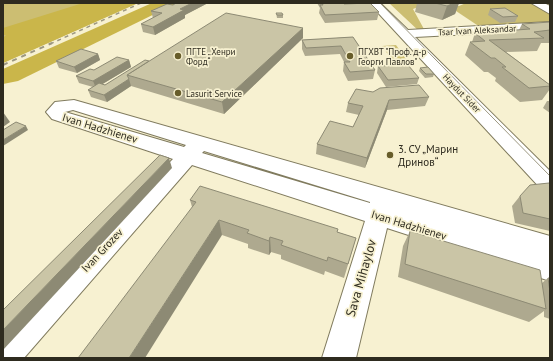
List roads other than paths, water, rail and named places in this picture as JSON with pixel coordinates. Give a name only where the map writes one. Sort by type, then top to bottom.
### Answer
[{"type":"street","name":"Haydut Sider","points":[[374,3],[412,34],[539,151]]},
{"type":"street","name":"Haydut Sider","points":[[386,3],[412,34],[550,184]]},
{"type":"street","points":[[536,3],[550,11]]},
{"type":"street","name":"Tsar Ivan Aleksandar","points":[[412,34],[550,26]]},
{"type":"street","name":"Ivan Hadzhienev","points":[[194,149],[74,105],[69,104],[62,106],[55,112],[58,115],[194,149],[381,206],[550,247]]},
{"type":"street","name":"Ivan Grozev","points":[[3,357],[194,149]]},
{"type":"street","name":"Ivan Hadzhienev","points":[[381,206],[550,269]]},
{"type":"street","name":"Sava Mihaylov","points":[[339,358],[381,206]]},
{"type":"tram line","points":[[380,3],[550,176]]},
{"type":"railway","points":[[50,44],[141,3]]},
{"type":"railway","points":[[3,65],[52,43]]},
{"type":"place","name":"ПГТЕ „Хенри Форд“","points":[[178,56]]},
{"type":"place","name":"ПГХВТ \"Проф. д-р Георги Павлов\"","points":[[350,56]]},
{"type":"place","name":"Lasurit Service","points":[[178,93]]},
{"type":"place","name":"3. СУ „Марин Дринов“","points":[[390,155]]}]
